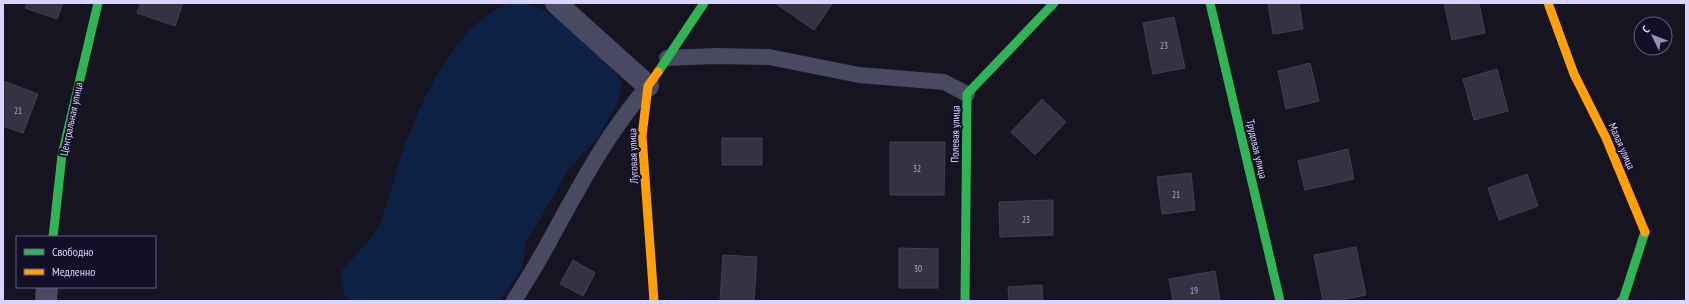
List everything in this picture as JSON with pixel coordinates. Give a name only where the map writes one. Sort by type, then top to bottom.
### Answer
[{"type":"street","name":"Центральная улица","points":[[53,236],[62,155],[98,3]]},
{"type":"street","points":[[556,3],[648,86]]},
{"type":"street","name":"Луговая улица","points":[[654,301],[642,136],[648,86],[704,3]]},
{"type":"street","name":"Полевая улица","points":[[965,301],[967,94],[1054,3]]},
{"type":"street","name":"Трудовая улица","points":[[1210,3],[1280,301]]},
{"type":"street","name":"Малая улица","points":[[1548,3],[1574,74],[1606,138],[1645,232],[1623,300],[1621,301]]},
{"type":"street","points":[[46,301],[47,288]]},
{"type":"lane","points":[[667,58],[716,56],[769,57],[860,75],[944,82],[967,94]]},
{"type":"lane","points":[[514,301],[549,242],[576,191],[632,104],[648,86]]},
{"type":"water","points":[[510,3],[525,3],[544,10],[573,30],[611,67],[622,84],[618,103],[598,137],[569,169],[526,243],[522,268],[500,301],[351,301],[345,297],[340,273],[368,241],[380,223],[404,148],[431,86],[458,44],[474,27],[491,13]]},
{"type":"building","points":[[27,3],[63,3],[57,19],[25,8]]},
{"type":"building","points":[[141,3],[183,3],[175,26],[137,13]]},
{"type":"building","points":[[775,3],[833,3],[814,30]]},
{"type":"building","points":[[1268,3],[1299,3],[1303,29],[1273,34]]},
{"type":"building","points":[[1444,3],[1479,3],[1485,33],[1452,40]]},
{"type":"building","points":[[1174,17],[1185,68],[1153,74],[1143,23]]},
{"type":"building","points":[[1310,63],[1319,101],[1286,109],[1278,71]]},
{"type":"building","points":[[1497,69],[1508,111],[1474,120],[1463,79]]},
{"type":"building","points":[[3,81],[38,94],[23,133],[3,126]]},
{"type":"building","points":[[1042,99],[1066,122],[1035,155],[1011,132]]},
{"type":"building","points":[[722,138],[762,138],[762,165],[722,165]]},
{"type":"building","points":[[890,142],[945,142],[944,195],[890,195]]},
{"type":"building","points":[[1348,149],[1354,179],[1305,190],[1298,161]]},
{"type":"building","points":[[1191,173],[1195,210],[1162,214],[1157,177]]},
{"type":"building","points":[[1527,174],[1538,206],[1499,220],[1488,188]]},
{"type":"building","points":[[1053,200],[1053,235],[1000,237],[999,202]]},
{"type":"building","points":[[1356,247],[1366,295],[1336,301],[1323,301],[1314,255]]},
{"type":"building","points":[[899,248],[938,249],[938,288],[899,288]]},
{"type":"building","points":[[723,255],[757,257],[754,301],[720,301]]},
{"type":"building","points":[[573,260],[595,273],[583,296],[560,284]]},
{"type":"building","points":[[1215,271],[1220,301],[1173,301],[1169,279]]},
{"type":"building","points":[[1042,285],[1043,301],[1009,301],[1008,287]]},
{"type":"traffic: fast","points":[[53,236],[62,155],[98,3]]},
{"type":"traffic: fast","points":[[658,72],[704,3]]},
{"type":"traffic: fast","points":[[965,301],[967,94],[1054,3]]},
{"type":"traffic: fast","points":[[1210,3],[1280,301]]},
{"type":"traffic: fast","points":[[1621,301],[1623,300],[1645,232]]},
{"type":"traffic: slow","points":[[1548,3],[1574,74],[1606,138],[1645,232]]},
{"type":"traffic: slow","points":[[654,301],[642,136],[648,86],[658,72]]}]
